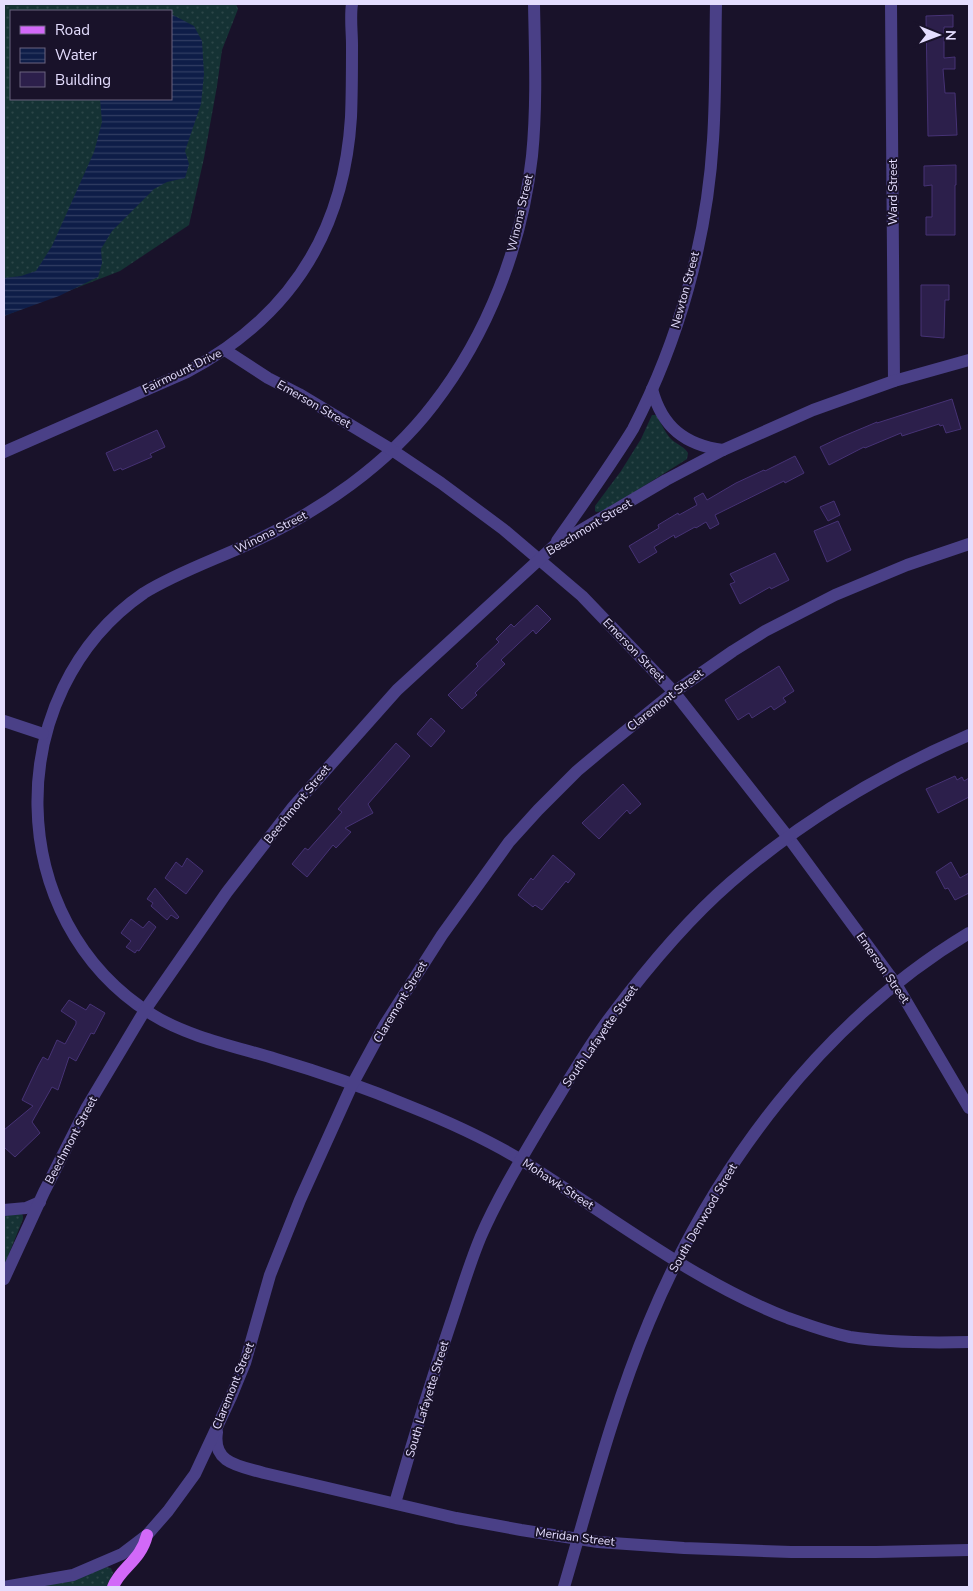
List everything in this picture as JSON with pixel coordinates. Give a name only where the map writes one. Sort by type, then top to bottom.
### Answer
[{"type":"main road","points":[[113,1587],[116,1579],[141,1552],[147,1535]]},
{"type":"street","name":"Fairmount Drive","points":[[4,452],[187,372],[225,350],[258,324],[287,293],[311,258],[332,214],[343,173],[351,120],[353,84],[352,4]]},
{"type":"street","name":"Winona Street","points":[[144,1010],[118,988],[91,960],[69,928],[53,895],[40,854],[34,796],[39,749],[49,716],[74,665],[97,635],[124,608],[166,580],[256,541],[299,518],[353,482],[392,450],[411,431],[429,411],[460,367],[488,315],[510,259],[525,200],[532,154],[534,114],[534,4]]},
{"type":"street","name":"Newton Street","points":[[554,546],[632,431],[668,351],[682,310],[704,212],[713,140],[716,4]]},
{"type":"street","name":"Ward Street","points":[[891,4],[894,381]]},
{"type":"street","name":"Emerson Street","points":[[225,350],[268,378],[299,394],[392,450],[441,483],[539,558],[582,596],[674,692],[788,837],[896,984],[969,1108]]},
{"type":"street","name":"Beechmont Street","points":[[4,1279],[87,1107],[144,1010],[227,892],[310,786],[397,690],[554,546],[666,480],[723,450],[813,410],[894,381],[969,360]]},
{"type":"street","points":[[652,389],[660,413],[677,432],[688,441],[698,445],[723,450]]},
{"type":"street","name":"Claremont Street","points":[[4,1587],[73,1575],[122,1554],[147,1535],[168,1511],[195,1474],[231,1398],[245,1363],[270,1275],[300,1200],[352,1085],[416,973],[509,842],[538,810],[577,771],[674,692],[733,651],[798,613],[835,595],[907,565],[969,544]]},
{"type":"street","points":[[4,721],[43,734]]},
{"type":"street","name":"South Lafayette Street","points":[[395,1503],[433,1372],[471,1262],[494,1210],[580,1060],[610,1017],[676,938],[718,895],[764,855],[838,803],[889,773],[969,735]]},
{"type":"street","name":"South Denwood Street","points":[[564,1587],[608,1438],[648,1324],[669,1276],[724,1179],[773,1110],[804,1072],[845,1029],[896,984],[969,933]]},
{"type":"street","name":"Mohawk Street","points":[[144,1010],[159,1019],[204,1038],[277,1059],[392,1099],[437,1118],[521,1160],[677,1261],[754,1305],[802,1323],[846,1336],[912,1343],[969,1342]]},
{"type":"street","points":[[4,1210],[26,1208],[40,1202]]},
{"type":"street","name":"Meridan Street","points":[[218,1426],[216,1445],[223,1458],[229,1462],[264,1474],[456,1518],[578,1539],[684,1548],[791,1552],[969,1550]]},
{"type":"green space","points":[[4,4],[236,4],[238,9],[222,50],[204,158],[189,225],[120,271],[4,316]]},
{"type":"green space","points":[[652,415],[656,415],[672,440],[687,451],[687,459],[604,511],[596,512],[595,506],[621,471],[641,439]]},
{"type":"green space","points":[[4,1214],[22,1214],[23,1219],[4,1266]]},
{"type":"green space","points":[[105,1567],[111,1568],[113,1573],[108,1587],[32,1587]]},
{"type":"water","points":[[172,15],[194,26],[202,41],[204,74],[201,104],[185,151],[189,164],[185,178],[167,182],[154,189],[112,231],[101,249],[102,263],[98,277],[59,296],[4,316],[4,278],[21,276],[36,271],[52,246],[94,152],[102,122],[100,100],[172,100]]},
{"type":"building","points":[[953,15],[953,27],[944,27],[944,58],[955,57],[955,69],[943,69],[945,93],[955,93],[957,135],[928,136],[926,16]]},
{"type":"building","points":[[956,165],[955,235],[926,235],[926,217],[932,217],[932,185],[924,186],[924,166]]},
{"type":"building","points":[[921,285],[949,285],[949,300],[945,300],[944,338],[921,336]]},
{"type":"building","points":[[952,399],[961,429],[946,433],[943,425],[940,426],[939,424],[902,436],[901,433],[864,447],[829,465],[820,447],[877,422]]},
{"type":"building","points":[[157,430],[165,447],[150,454],[152,457],[122,470],[121,468],[114,471],[106,453]]},
{"type":"building","points":[[795,456],[804,473],[715,515],[719,524],[710,529],[706,522],[675,538],[674,535],[654,547],[657,552],[639,563],[629,546],[659,528],[658,525],[678,513],[679,515],[697,505],[694,498],[703,493],[707,500],[736,483]]},
{"type":"building","points":[[834,501],[840,515],[828,521],[820,507]]},
{"type":"building","points":[[838,521],[851,550],[827,562],[814,531]]},
{"type":"building","points":[[775,553],[789,580],[771,589],[770,587],[740,604],[730,584],[735,582],[730,574]]},
{"type":"building","points":[[537,605],[551,619],[536,634],[533,630],[501,660],[505,664],[475,693],[477,695],[462,709],[448,695],[478,666],[476,664],[499,642],[496,639],[511,624],[514,627]]},
{"type":"building","points":[[779,666],[794,691],[783,698],[786,702],[774,710],[771,706],[752,718],[749,713],[738,720],[725,700]]},
{"type":"building","points":[[431,718],[445,731],[431,747],[417,734]]},
{"type":"building","points":[[396,743],[410,756],[368,804],[373,813],[345,828],[351,832],[336,848],[333,845],[307,877],[292,864],[305,848],[308,850],[342,812],[338,809]]},
{"type":"building","points":[[955,776],[957,780],[962,777],[964,781],[969,778],[969,797],[938,813],[926,789]]},
{"type":"building","points":[[623,784],[641,804],[630,814],[627,810],[599,839],[582,823]]},
{"type":"building","points":[[553,855],[575,874],[568,883],[566,881],[542,910],[535,905],[533,907],[518,895]]},
{"type":"building","points":[[187,858],[203,871],[186,894],[165,878],[176,862],[182,867]]},
{"type":"building","points":[[951,862],[960,878],[969,873],[969,893],[955,900],[948,888],[945,889],[936,872]]},
{"type":"building","points":[[155,888],[179,917],[177,919],[171,915],[167,920],[151,906],[153,903],[147,899]]},
{"type":"building","points":[[131,919],[143,928],[149,921],[156,927],[139,951],[137,950],[135,953],[126,947],[131,941],[121,933]]},
{"type":"building","points":[[69,1000],[86,1010],[90,1004],[105,1013],[94,1034],[91,1033],[76,1061],[69,1057],[58,1090],[52,1087],[32,1122],[40,1133],[15,1157],[4,1147],[4,1130],[33,1106],[22,1100],[38,1066],[43,1057],[48,1060],[57,1040],[65,1044],[76,1024],[76,1021],[61,1011]]}]
